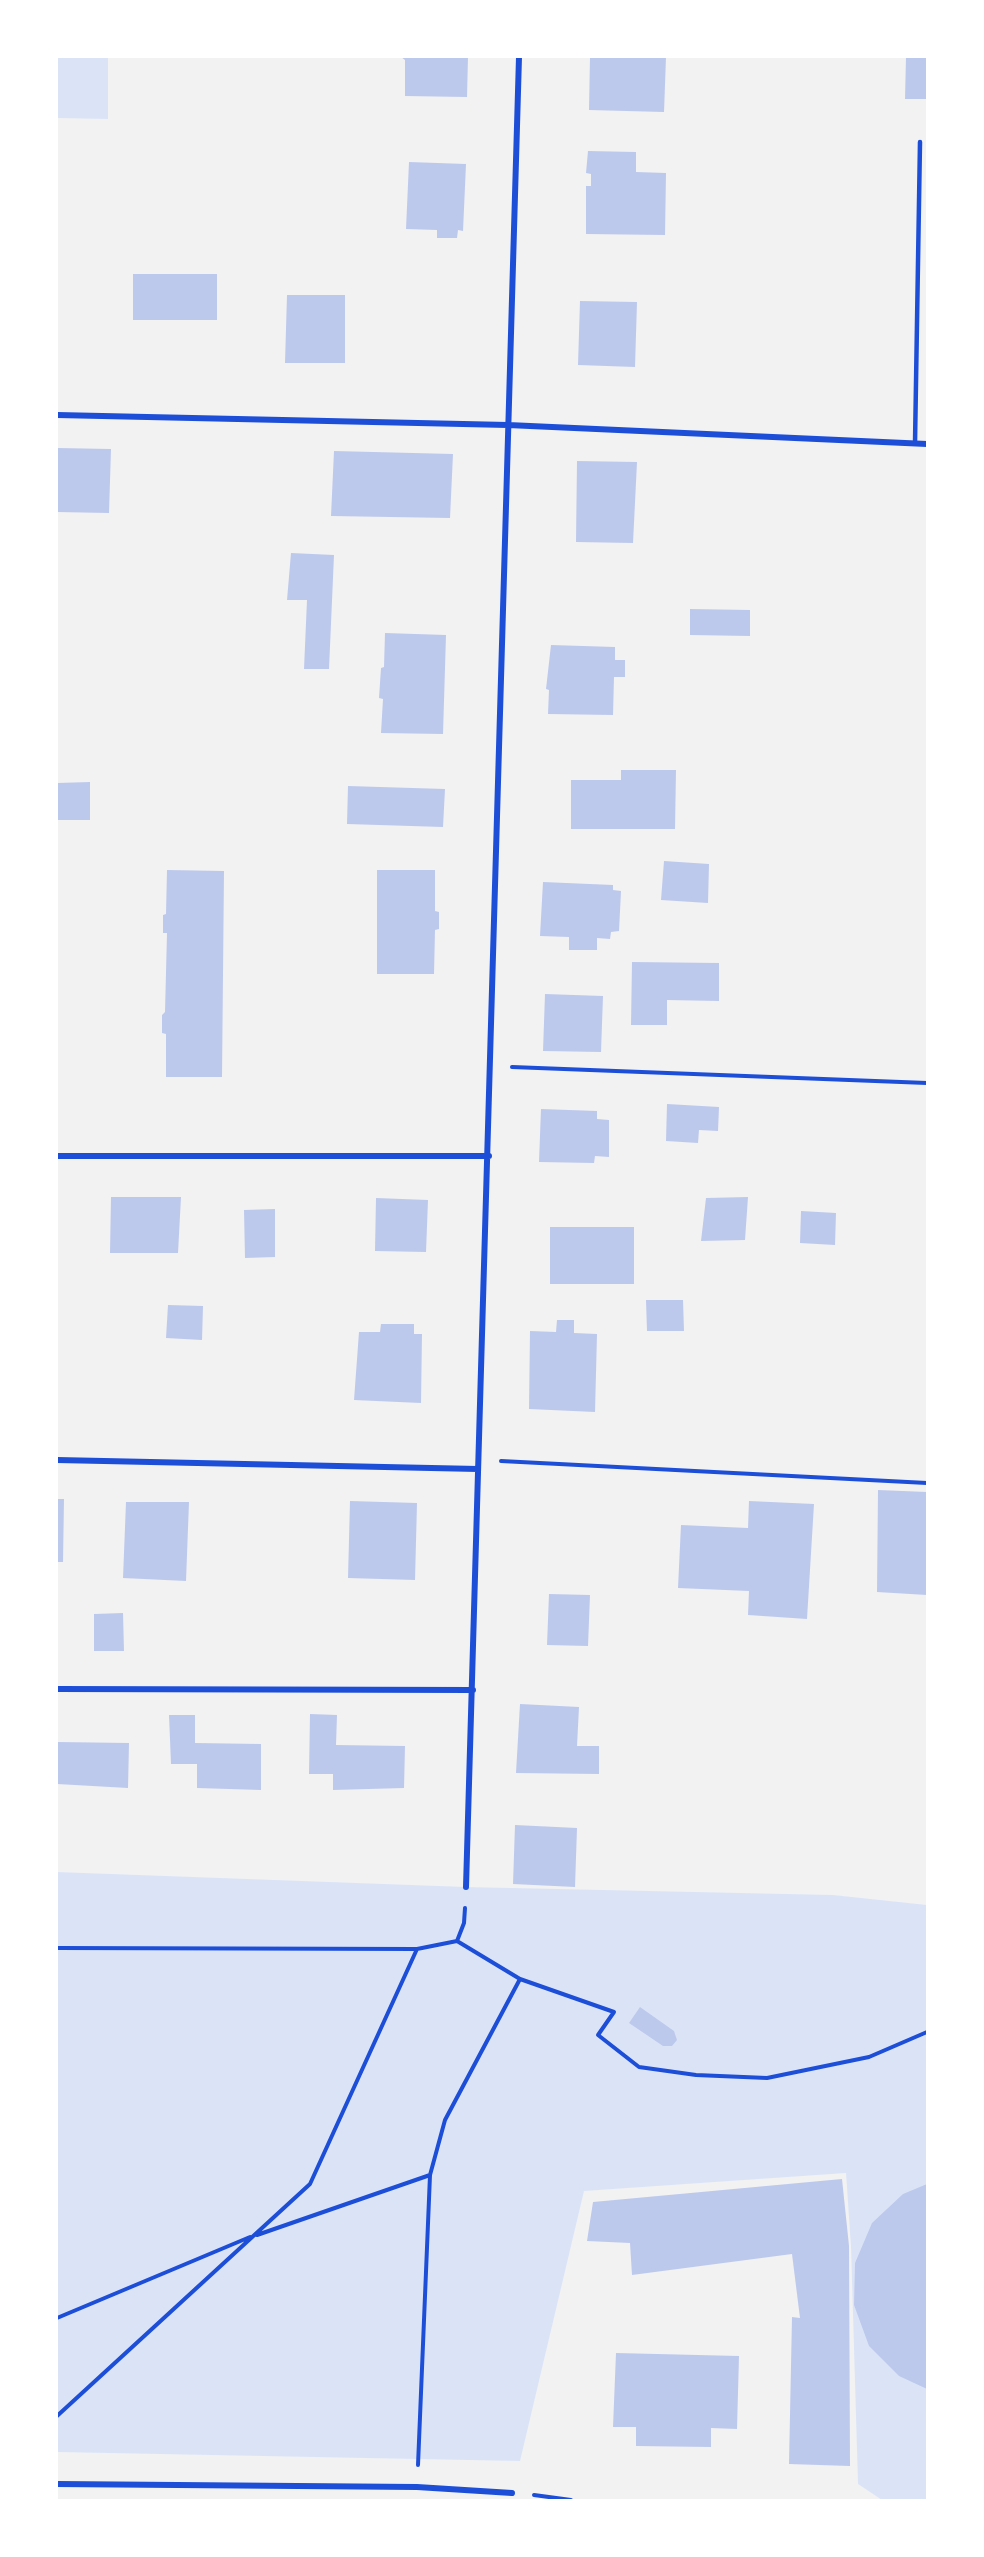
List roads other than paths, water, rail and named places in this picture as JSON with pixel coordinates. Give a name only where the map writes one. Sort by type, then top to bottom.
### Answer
[{"type":"street","points":[[466,1887],[489,1156],[519,57]]},
{"type":"street","points":[[57,415],[508,425],[927,444]]},
{"type":"street","points":[[57,1156],[489,1156]]},
{"type":"street","points":[[57,1460],[478,1469]]},
{"type":"street","points":[[57,1689],[473,1690]]},
{"type":"street","points":[[57,2484],[417,2487],[512,2493]]},
{"type":"lane","points":[[915,443],[920,142]]}]
